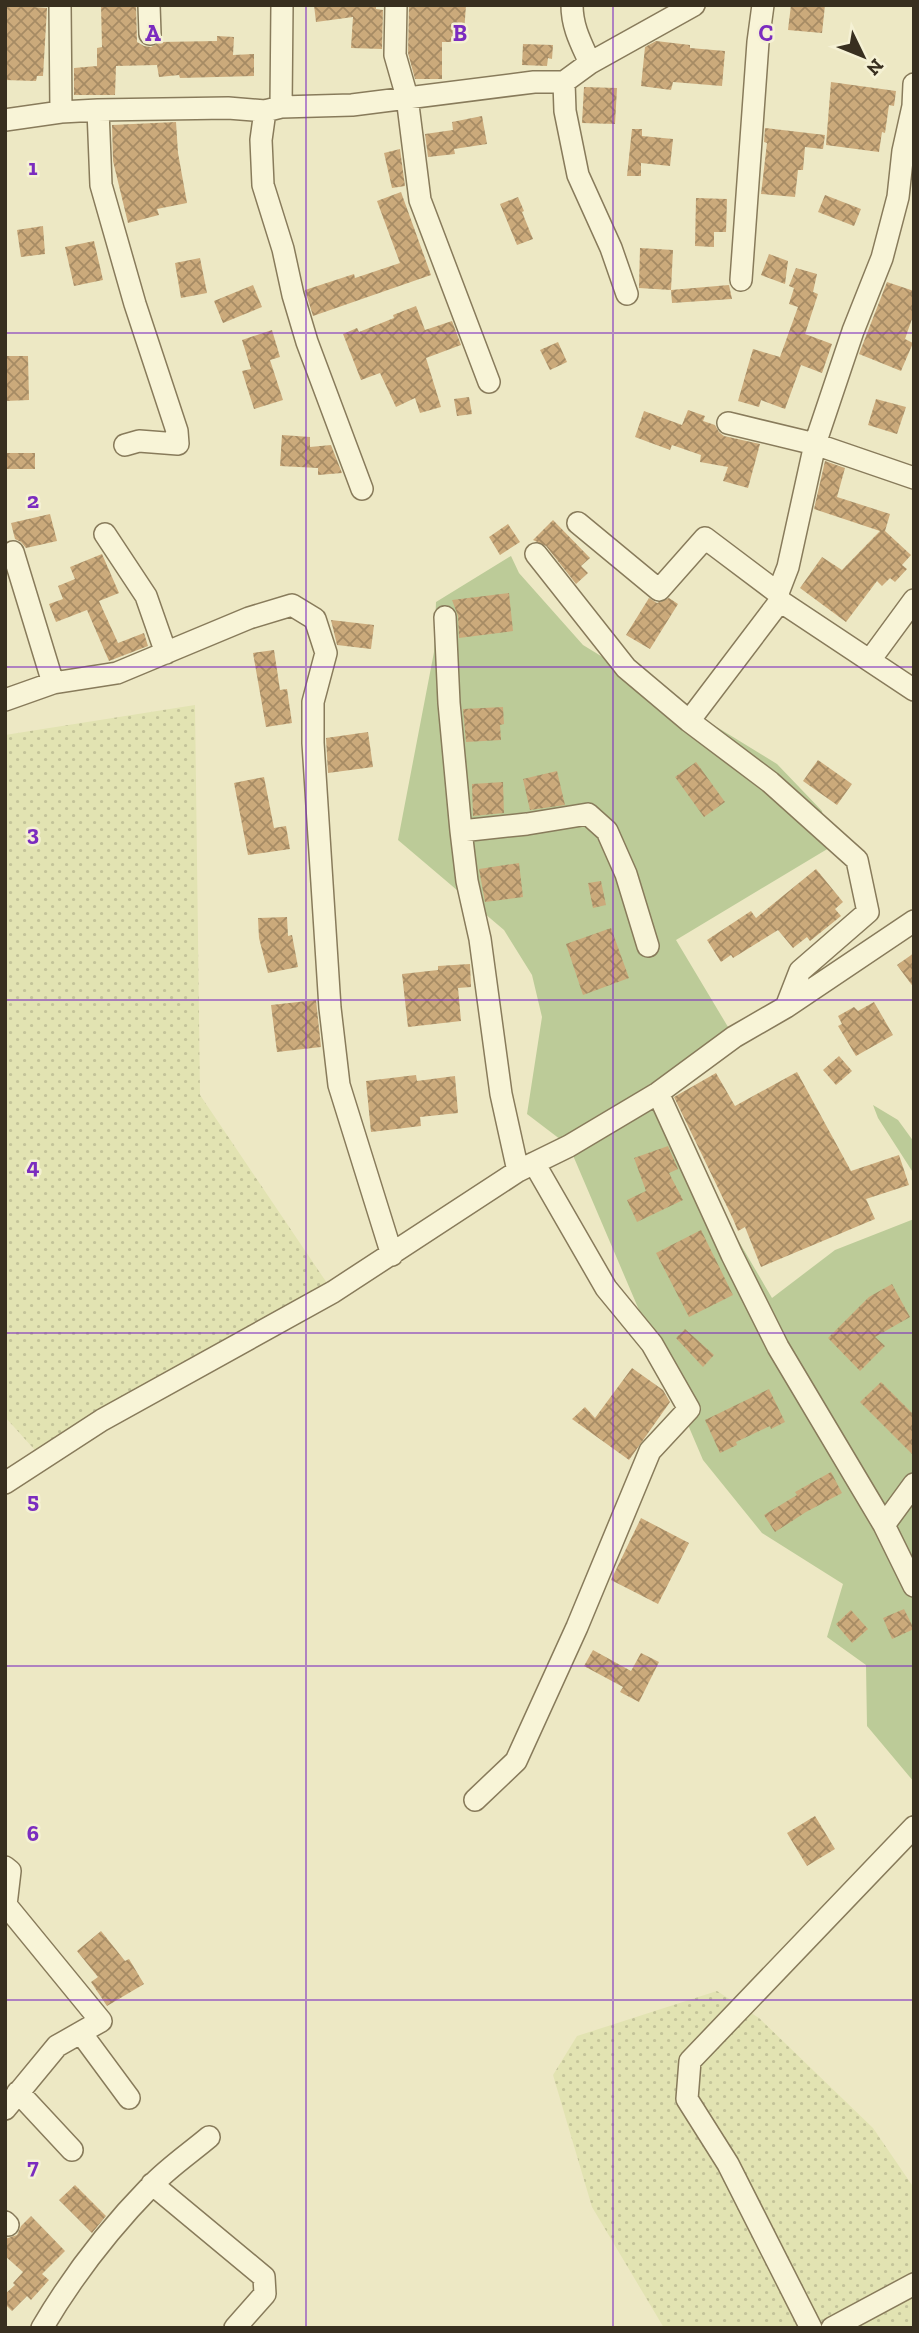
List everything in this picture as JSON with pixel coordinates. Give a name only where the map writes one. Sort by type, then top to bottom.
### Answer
[{"type":"street","points":[[60,5],[61,112]]},
{"type":"street","points":[[149,5],[150,34]]},
{"type":"street","points":[[282,5],[273,109],[261,140],[263,184],[284,249],[293,295],[307,342],[362,489]]},
{"type":"street","points":[[396,5],[396,55],[407,97],[421,200],[489,382]]},
{"type":"street","points":[[572,5],[576,33],[590,63]]},
{"type":"street","points":[[5,120],[98,110],[228,107],[273,109],[352,105],[534,82],[564,82],[590,63],[694,5]]},
{"type":"street","points":[[741,280],[763,5]]},
{"type":"street","points":[[564,82],[565,111],[578,175],[611,248],[627,293]]},
{"type":"street","points":[[689,721],[779,597],[815,444],[853,331],[882,258],[898,197],[914,84]]},
{"type":"street","points":[[98,110],[101,185],[135,304],[177,431],[178,444],[139,441],[125,445]]},
{"type":"street","points":[[728,423],[815,444],[914,478]]},
{"type":"street","points":[[578,523],[659,590],[705,538],[779,597],[914,690]]},
{"type":"street","points":[[105,534],[146,596],[166,653]]},
{"type":"street","points":[[13,552],[53,683]]},
{"type":"street","points":[[536,554],[626,668],[689,721],[770,782],[856,860],[868,912],[800,971],[786,1007]]},
{"type":"street","points":[[870,660],[914,600]]},
{"type":"street","points":[[5,699],[53,683],[117,673],[249,618],[292,605],[315,619],[326,653],[313,702],[313,743],[329,995],[339,1085],[392,1255]]},
{"type":"street","points":[[445,617],[450,717],[461,831],[467,881],[480,939],[501,1094],[526,1167],[606,1288],[652,1344],[689,1409],[650,1451],[577,1627],[516,1761],[475,1800]]},
{"type":"street","points":[[461,831],[588,814],[607,831],[626,874],[648,946]]},
{"type":"street","points":[[5,1483],[102,1420],[333,1293],[526,1167],[569,1146],[658,1093],[734,1037],[786,1007],[914,921]]},
{"type":"street","points":[[658,1093],[732,1255],[778,1347],[884,1525],[914,1586]]},
{"type":"street","points":[[884,1525],[914,1484]]},
{"type":"street","points":[[811,2328],[728,2164],[687,2099],[691,2061],[914,1828]]},
{"type":"street","points":[[5,1867],[10,1871],[6,1905],[101,2021],[57,2046],[12,2101],[72,2150]]},
{"type":"street","points":[[80,2033],[129,2098]]},
{"type":"street","points":[[42,2328],[72,2281],[152,2184],[209,2137]]},
{"type":"street","points":[[152,2184],[264,2277],[265,2294],[235,2328]]},
{"type":"street","points":[[832,2328],[914,2284]]},
{"type":"green space","points":[[511,556],[519,573],[583,645],[777,764],[822,811],[829,848],[676,940],[734,1037],[658,1093],[680,1141],[772,1298],[835,1250],[914,1219],[914,1782],[867,1726],[866,1665],[827,1637],[843,1584],[762,1533],[703,1460],[569,1146],[527,1114],[542,1017],[532,975],[504,930],[398,840],[434,652],[436,602]]},
{"type":"green space","points":[[195,705],[200,1095],[333,1292],[43,1459],[5,1417],[5,735]]},
{"type":"green space","points":[[873,1105],[898,1120],[914,1142],[914,1174],[878,1118]]},
{"type":"green space","points":[[717,1991],[759,2018],[873,2128],[914,2188],[914,2328],[664,2328],[592,2207],[553,2075],[577,2036]]},
{"type":"building","points":[[5,5],[47,8],[43,76],[37,76],[36,81],[5,80]]},
{"type":"building","points":[[101,5],[136,5],[137,42],[144,46],[151,47],[160,42],[217,41],[217,36],[234,37],[233,55],[254,54],[254,76],[159,77],[157,65],[116,66],[115,95],[74,95],[74,68],[97,66],[97,48],[102,47]]},
{"type":"building","points":[[314,5],[376,5],[376,9],[383,10],[382,49],[351,48],[353,17],[316,22]]},
{"type":"building","points":[[409,5],[466,5],[464,33],[455,32],[455,42],[442,42],[442,79],[415,79],[408,53]]},
{"type":"building","points":[[791,5],[825,5],[822,33],[788,30]]},
{"type":"building","points":[[656,41],[725,51],[722,86],[673,82],[671,90],[641,86],[645,47]]},
{"type":"building","points":[[523,44],[553,45],[552,59],[548,58],[547,66],[522,65]]},
{"type":"building","points":[[831,82],[896,91],[894,106],[889,105],[879,152],[826,145]]},
{"type":"building","points":[[584,87],[617,88],[615,124],[582,123]]},
{"type":"building","points":[[482,116],[487,144],[454,149],[455,154],[428,157],[425,134],[453,130],[452,122]]},
{"type":"building","points":[[176,122],[178,153],[187,203],[157,209],[159,215],[128,223],[113,161],[112,125]]},
{"type":"building","points":[[765,128],[825,135],[823,149],[805,147],[803,170],[798,170],[795,197],[761,194],[767,143],[764,142]]},
{"type":"building","points":[[632,129],[642,129],[642,136],[673,139],[670,166],[641,163],[641,176],[627,176]]},
{"type":"building","points":[[400,149],[405,186],[392,188],[384,153]]},
{"type":"building","points":[[401,192],[431,275],[313,316],[305,290],[354,274],[355,278],[400,263],[377,201]]},
{"type":"building","points":[[825,195],[861,209],[854,226],[818,212]]},
{"type":"building","points":[[518,197],[533,239],[517,245],[500,204]]},
{"type":"building","points":[[696,198],[727,199],[726,232],[714,232],[714,247],[695,246]]},
{"type":"building","points":[[43,226],[45,254],[21,257],[17,230]]},
{"type":"building","points":[[94,241],[103,280],[74,286],[65,247]]},
{"type":"building","points":[[640,248],[673,250],[671,290],[639,288]]},
{"type":"building","points":[[769,254],[788,261],[785,284],[761,275]]},
{"type":"building","points":[[200,258],[207,293],[181,298],[175,263]]},
{"type":"building","points":[[796,268],[817,274],[813,292],[818,294],[805,334],[832,344],[822,373],[801,365],[785,409],[761,400],[759,407],[738,401],[753,349],[780,357],[798,307],[789,304],[794,288],[789,286]]},
{"type":"building","points":[[887,282],[914,291],[914,313],[905,339],[913,343],[901,371],[859,354]]},
{"type":"building","points":[[253,285],[262,307],[223,323],[214,301]]},
{"type":"building","points":[[729,285],[732,299],[672,303],[671,290]]},
{"type":"building","points":[[416,306],[425,330],[452,321],[461,345],[426,358],[441,407],[420,413],[415,398],[396,407],[380,373],[361,380],[343,334],[357,328],[359,332]]},
{"type":"building","points":[[272,330],[280,357],[270,360],[283,400],[254,409],[242,371],[251,369],[242,340]]},
{"type":"building","points":[[558,342],[567,362],[550,370],[540,350]]},
{"type":"building","points":[[5,356],[28,356],[29,400],[5,401]]},
{"type":"building","points":[[469,397],[472,414],[457,416],[454,399]]},
{"type":"building","points":[[876,399],[906,407],[897,434],[868,425]]},
{"type":"building","points":[[688,410],[705,416],[703,421],[715,425],[724,436],[760,444],[748,488],[723,481],[728,467],[700,462],[701,455],[672,445],[670,450],[635,437],[644,411],[682,425]]},
{"type":"building","points":[[282,435],[310,437],[310,447],[331,445],[342,473],[318,475],[318,468],[280,466]]},
{"type":"building","points":[[5,453],[35,453],[35,469],[5,469]]},
{"type":"building","points":[[825,461],[845,468],[837,497],[890,514],[885,531],[911,555],[902,565],[907,569],[895,582],[890,578],[882,586],[877,581],[846,622],[800,588],[822,557],[842,570],[880,531],[814,509]]},
{"type":"building","points":[[50,514],[57,541],[26,548],[15,539],[11,523]]},
{"type":"building","points":[[553,520],[590,558],[581,566],[588,573],[576,584],[546,546],[533,540]]},
{"type":"building","points":[[508,524],[520,542],[500,555],[489,537]]},
{"type":"building","points":[[102,554],[119,593],[99,601],[118,643],[144,633],[148,646],[109,661],[87,610],[56,622],[49,604],[63,599],[58,586],[75,579],[70,567]]},
{"type":"building","points":[[509,593],[513,631],[459,638],[458,616],[452,600]]},
{"type":"building","points":[[649,598],[657,603],[669,598],[678,604],[650,649],[626,635]]},
{"type":"building","points":[[331,620],[374,625],[371,649],[337,645]]},
{"type":"building","points":[[274,650],[280,690],[287,689],[292,723],[266,727],[253,653]]},
{"type":"building","points":[[503,707],[501,740],[466,742],[463,709]]},
{"type":"building","points":[[368,732],[373,767],[328,773],[326,738]]},
{"type":"building","points":[[818,760],[852,784],[837,805],[803,781]]},
{"type":"building","points":[[696,762],[725,802],[704,817],[675,777]]},
{"type":"building","points":[[557,771],[565,805],[530,810],[523,779]]},
{"type":"building","points":[[264,777],[274,828],[286,826],[290,849],[248,855],[234,783]]},
{"type":"building","points":[[503,782],[504,813],[473,816],[472,784]]},
{"type":"building","points":[[519,863],[523,897],[485,902],[479,869]]},
{"type":"building","points":[[816,869],[843,902],[835,909],[841,916],[810,941],[807,937],[793,948],[778,930],[733,958],[731,955],[721,962],[707,940],[751,911],[756,918]]},
{"type":"building","points":[[601,881],[606,905],[593,908],[588,883]]},
{"type":"building","points":[[287,917],[288,936],[292,935],[298,967],[268,973],[259,938],[258,918]]},
{"type":"building","points":[[611,928],[629,978],[583,995],[566,944]]},
{"type":"building","points":[[914,953],[914,988],[897,965]]},
{"type":"building","points":[[470,964],[471,987],[458,988],[461,1021],[408,1027],[402,974],[438,970],[438,966]]},
{"type":"building","points":[[316,1000],[321,1047],[277,1052],[271,1005]]},
{"type":"building","points":[[874,1002],[893,1035],[856,1056],[838,1026],[842,1024],[838,1016],[854,1007],[858,1011]]},
{"type":"building","points":[[839,1056],[852,1071],[836,1085],[823,1070]]},
{"type":"building","points":[[797,1072],[851,1171],[899,1155],[909,1185],[866,1199],[875,1219],[761,1267],[745,1227],[738,1231],[674,1097],[716,1073],[735,1106]]},
{"type":"building","points":[[416,1075],[417,1081],[455,1076],[458,1113],[420,1117],[421,1126],[371,1132],[366,1081]]},
{"type":"building","points":[[668,1146],[678,1169],[669,1173],[683,1200],[637,1222],[627,1200],[646,1191],[634,1158]]},
{"type":"building","points":[[701,1230],[733,1295],[689,1317],[656,1253]]},
{"type":"building","points":[[892,1284],[910,1317],[875,1337],[885,1346],[860,1371],[828,1338],[869,1297]]},
{"type":"building","points":[[685,1329],[714,1355],[703,1367],[676,1338]]},
{"type":"building","points":[[632,1368],[663,1390],[670,1402],[629,1460],[572,1419],[585,1407],[595,1418]]},
{"type":"building","points":[[881,1382],[914,1415],[914,1456],[860,1402]]},
{"type":"building","points":[[769,1389],[785,1422],[736,1442],[737,1445],[720,1453],[705,1420]]},
{"type":"building","points":[[831,1472],[842,1493],[775,1532],[764,1515],[797,1495],[795,1492]]},
{"type":"building","points":[[641,1518],[689,1543],[658,1604],[611,1580]]},
{"type":"building","points":[[904,1609],[914,1629],[892,1639],[883,1618]]},
{"type":"building","points":[[851,1610],[868,1629],[852,1643],[836,1624]]},
{"type":"building","points":[[593,1650],[631,1671],[641,1653],[659,1662],[639,1702],[620,1692],[623,1687],[584,1666]]},
{"type":"building","points":[[815,1816],[835,1849],[807,1866],[787,1833]]},
{"type":"building","points":[[101,1931],[125,1961],[129,1959],[144,1984],[107,2006],[91,1982],[98,1977],[77,1951]]},
{"type":"building","points":[[75,2185],[106,2216],[92,2233],[59,2200]]},
{"type":"building","points":[[31,2216],[65,2251],[42,2274],[49,2280],[31,2300],[27,2296],[12,2311],[5,2304],[5,2294],[23,2272],[5,2256],[5,2239],[17,2235],[21,2226]]}]
